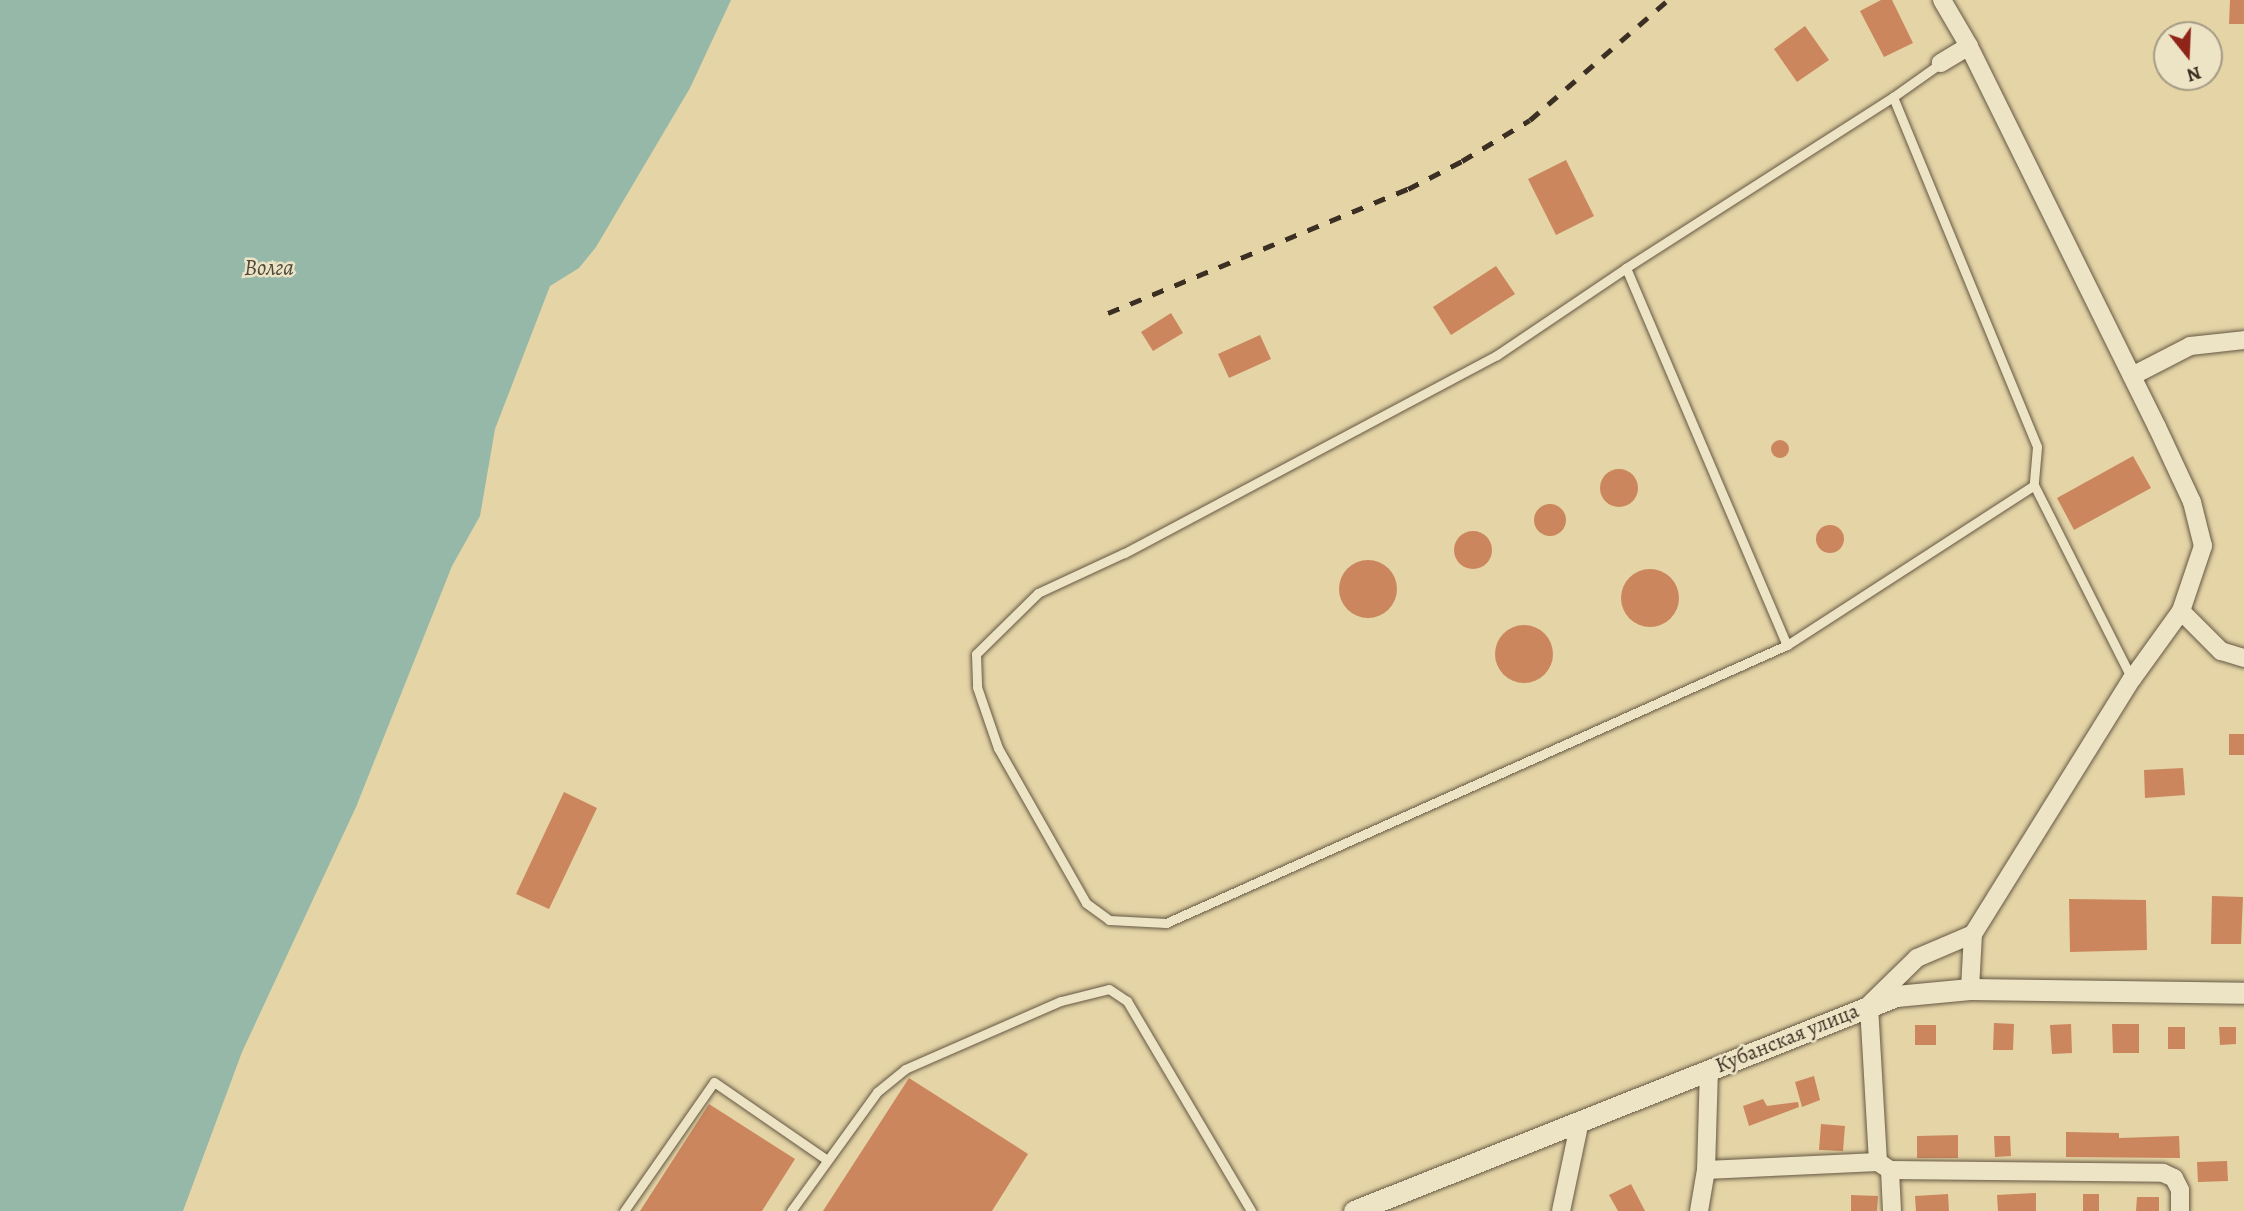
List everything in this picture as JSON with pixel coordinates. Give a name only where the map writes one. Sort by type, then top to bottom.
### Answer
[{"type":"street","points":[[1942,0],[1969,46],[2133,376],[2192,502],[2203,545],[2181,611],[2132,679],[1973,934],[1970,989]]},
{"type":"street","points":[[1941,63],[1969,46]]},
{"type":"street","points":[[2133,376],[2190,346],[2244,340]]},
{"type":"street","points":[[2181,611],[2221,651],[2244,658]]},
{"type":"street","points":[[1892,1211],[1884,1166],[1869,1005],[1917,958],[1973,934]]},
{"type":"street","name":"Кубанская улица","points":[[1354,1211],[1869,1005],[1926,991],[1970,989],[2244,993]]},
{"type":"street","points":[[1699,1211],[1706,1170],[1709,1070]]},
{"type":"street","points":[[1561,1211],[1580,1121]]},
{"type":"street","points":[[1706,1170],[1884,1166],[2163,1173],[2174,1178],[2180,1190],[2180,1211]]},
{"type":"lane","points":[[1941,63],[1497,355],[1124,553],[1038,593],[976,654],[977,687],[998,748],[1086,903],[1108,920],[1166,923],[1787,645],[2034,485]]},
{"type":"lane","points":[[1893,97],[2037,447],[2034,485],[2132,679]]},
{"type":"lane","points":[[1626,268],[1787,645]]},
{"type":"lane","points":[[791,1211],[877,1093],[905,1069],[1061,1000],[1109,989],[1127,1000],[1251,1211]]},
{"type":"lane","points":[[624,1211],[714,1082],[827,1160]]},
{"type":"water","name":"Волга","points":[[0,0],[731,0],[690,88],[596,247],[579,268],[550,286],[495,429],[480,516],[452,566],[356,807],[242,1052],[183,1211],[0,1211]]},
{"type":"building","points":[[1881,0],[1892,0],[1913,43],[1884,57],[1860,11]]},
{"type":"building","points":[[2230,0],[2244,0],[2244,24],[2229,24]]},
{"type":"building","points":[[1805,26],[1829,60],[1797,82],[1774,49]]},
{"type":"building","points":[[1566,160],[1594,216],[1556,235],[1528,179]]},
{"type":"building","points":[[1496,266],[1515,294],[1451,335],[1433,307]]},
{"type":"building","points":[[1171,313],[1183,333],[1153,351],[1141,332]]},
{"type":"building","points":[[1260,335],[1271,359],[1229,378],[1218,354]]},
{"type":"building","points":[[1780,440],[1786,443],[1789,449],[1786,455],[1780,458],[1774,455],[1771,449],[1774,443]]},
{"type":"building","points":[[2133,456],[2151,488],[2074,530],[2057,498]]},
{"type":"building","points":[[1619,469],[1633,474],[1638,488],[1633,502],[1619,507],[1605,502],[1600,488],[1605,474]]},
{"type":"building","points":[[1550,504],[1561,509],[1566,520],[1561,531],[1550,536],[1539,531],[1534,520],[1539,509]]},
{"type":"building","points":[[1830,525],[1840,529],[1844,539],[1840,549],[1830,553],[1820,549],[1816,539],[1820,529]]},
{"type":"building","points":[[1473,531],[1487,536],[1492,550],[1487,564],[1473,569],[1459,564],[1454,550],[1459,536]]},
{"type":"building","points":[[1368,560],[1379,562],[1392,573],[1397,589],[1395,600],[1384,613],[1368,618],[1357,616],[1344,605],[1339,589],[1341,578],[1352,565]]},
{"type":"building","points":[[1650,569],[1661,571],[1674,582],[1679,598],[1677,609],[1666,622],[1650,627],[1639,625],[1626,614],[1621,598],[1623,587],[1634,574]]},
{"type":"building","points":[[1524,625],[1545,633],[1553,654],[1545,675],[1524,683],[1503,675],[1495,654],[1503,633]]},
{"type":"building","points":[[2229,734],[2244,734],[2244,755],[2229,755]]},
{"type":"building","points":[[2183,768],[2185,795],[2145,798],[2144,770]]},
{"type":"building","points":[[564,792],[597,808],[549,909],[516,894]]},
{"type":"building","points":[[2212,896],[2243,897],[2241,944],[2211,944]]},
{"type":"building","points":[[2069,899],[2146,900],[2147,950],[2070,952]]},
{"type":"building","points":[[1994,1023],[2014,1024],[2013,1050],[1993,1050]]},
{"type":"building","points":[[2071,1024],[2072,1053],[2052,1054],[2050,1025]]},
{"type":"building","points":[[2112,1024],[2139,1024],[2139,1053],[2113,1053]]},
{"type":"building","points":[[1915,1025],[1936,1025],[1936,1045],[1915,1045]]},
{"type":"building","points":[[2168,1027],[2185,1027],[2185,1049],[2168,1049]]},
{"type":"building","points":[[2219,1027],[2236,1027],[2236,1044],[2220,1045]]},
{"type":"building","points":[[1814,1076],[1820,1100],[1802,1107],[1795,1082]]},
{"type":"building","points":[[909,1078],[1028,1154],[992,1211],[823,1211]]},
{"type":"building","points":[[1763,1099],[1767,1106],[1798,1102],[1799,1107],[1749,1126],[1743,1106]]},
{"type":"building","points":[[709,1104],[795,1159],[762,1211],[640,1211]]},
{"type":"building","points":[[1821,1124],[1845,1126],[1843,1151],[1819,1150]]},
{"type":"building","points":[[2066,1132],[2119,1133],[2119,1138],[2179,1136],[2180,1158],[2066,1157]]},
{"type":"building","points":[[1958,1135],[1958,1158],[1917,1158],[1917,1136]]},
{"type":"building","points":[[1994,1136],[2010,1136],[2011,1156],[1995,1157]]},
{"type":"building","points":[[2227,1161],[2228,1181],[2198,1182],[2197,1162]]},
{"type":"building","points":[[1631,1184],[1645,1211],[1618,1211],[1609,1195]]},
{"type":"building","points":[[2036,1193],[2036,1211],[1998,1211],[1997,1195]]},
{"type":"building","points":[[1948,1194],[1949,1211],[1916,1211],[1915,1196]]},
{"type":"building","points":[[2083,1194],[2099,1194],[2099,1211],[2083,1211]]},
{"type":"building","points":[[1851,1195],[1878,1196],[1877,1211],[1851,1211]]},
{"type":"building","points":[[2137,1197],[2159,1197],[2159,1211],[2136,1211]]},
{"type":"railway","points":[[1108,313],[1408,189],[1462,161],[1530,120],[1668,0]]}]
